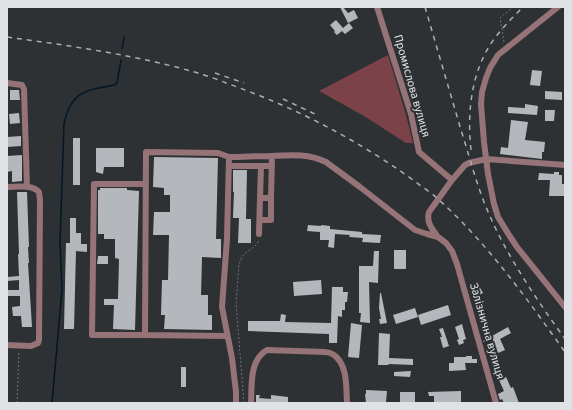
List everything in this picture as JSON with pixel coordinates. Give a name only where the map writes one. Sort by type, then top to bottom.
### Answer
[{"type":"street","name":"Промислова вулиця","points":[[377,7],[411,114],[419,152],[452,180]]},
{"type":"street","points":[[558,7],[498,55],[486,78],[482,92],[481,104],[486,159],[494,204],[498,217],[517,247],[565,307]]},
{"type":"street","points":[[7,83],[23,86],[24,89],[27,187]]},
{"type":"street","points":[[145,335],[146,152],[218,153],[229,157],[300,155],[320,159],[360,187],[415,230],[438,237]]},
{"type":"street","points":[[260,220],[271,220],[272,166],[269,156]]},
{"type":"street","points":[[229,157],[227,239],[222,308],[232,358],[236,403]]},
{"type":"street","points":[[438,237],[428,222],[428,214],[452,180],[465,165],[473,161],[486,159],[565,165]]},
{"type":"street","points":[[229,166],[272,166]]},
{"type":"street","points":[[259,234],[261,166]]},
{"type":"street","points":[[146,184],[94,184],[92,335],[227,336]]},
{"type":"street","points":[[7,187],[32,187],[37,190],[40,195],[40,336],[38,343],[31,346],[7,345]]},
{"type":"street","points":[[260,198],[271,198]]},
{"type":"street","name":"Залізнична вулиця","points":[[438,237],[452,250],[457,264],[496,403]]},
{"type":"street","points":[[251,403],[253,371],[258,357],[267,350],[325,352],[333,354],[339,360],[344,369],[347,403]]},
{"type":"path","points":[[506,49],[500,18],[513,7]]},
{"type":"path","points":[[244,403],[236,304],[239,265],[244,254],[258,243],[259,234]]},
{"type":"path","points":[[17,403],[20,345]]},
{"type":"shaded area","points":[[388,55],[413,143],[406,143],[364,116],[319,91]]},
{"type":"building","points":[[340,7],[343,7],[348,13],[354,10],[358,18],[348,23]]},
{"type":"building","points":[[336,20],[343,28],[349,23],[353,28],[345,34],[342,31],[337,35],[330,25]]},
{"type":"building","points":[[532,70],[542,71],[540,86],[530,85]]},
{"type":"building","points":[[10,90],[19,90],[20,100],[10,100]]},
{"type":"building","points":[[545,91],[562,92],[562,100],[545,99]]},
{"type":"building","points":[[525,104],[538,106],[537,115],[508,113],[508,107],[525,108]]},
{"type":"building","points":[[545,110],[555,110],[554,121],[545,121]]},
{"type":"building","points":[[19,113],[20,123],[10,124],[9,114]]},
{"type":"building","points":[[511,120],[528,122],[525,140],[545,142],[544,152],[542,152],[542,159],[500,154],[501,147],[508,148]]},
{"type":"building","points":[[21,136],[21,146],[7,147],[7,137]]},
{"type":"building","points":[[73,138],[80,138],[80,185],[73,185]]},
{"type":"building","points":[[96,148],[124,148],[124,167],[104,167],[103,174],[96,172]]},
{"type":"building","points":[[22,155],[22,181],[12,182],[12,171],[7,172],[7,156]]},
{"type":"building","points":[[154,157],[218,158],[216,239],[221,239],[221,258],[202,257],[201,295],[208,295],[208,315],[212,315],[212,330],[164,329],[165,315],[161,315],[162,280],[168,280],[169,235],[153,235],[154,212],[170,212],[170,195],[164,195],[164,188],[153,187]]},
{"type":"building","points":[[233,170],[247,170],[246,219],[251,219],[251,243],[238,243],[239,218],[233,218]]},
{"type":"building","points":[[554,172],[559,172],[559,175],[562,175],[562,184],[565,184],[565,196],[549,196],[550,180],[538,180],[539,173],[554,174]]},
{"type":"building","points":[[100,188],[127,188],[127,190],[139,191],[135,330],[113,329],[114,305],[104,305],[104,299],[118,299],[119,259],[115,258],[115,239],[104,239],[104,234],[98,234],[98,190],[100,190]]},
{"type":"building","points":[[17,192],[27,192],[29,247],[28,263],[32,327],[22,327],[21,316],[13,316],[12,307],[20,306],[20,296],[7,296],[7,290],[19,290],[19,280],[7,281],[7,277],[19,276]]},
{"type":"building","points":[[70,218],[76,218],[76,233],[81,233],[81,244],[87,244],[87,252],[76,251],[74,329],[64,329],[66,243],[70,243]]},
{"type":"building","points":[[308,225],[330,226],[330,229],[362,232],[362,234],[381,235],[380,243],[362,242],[363,238],[335,234],[334,248],[328,247],[329,240],[320,240],[320,232],[307,231]]},
{"type":"building","points":[[394,250],[406,250],[406,269],[394,269]]},
{"type":"building","points":[[374,251],[379,251],[378,283],[369,282],[370,323],[360,322],[359,266],[373,266]]},
{"type":"building","points":[[98,256],[108,256],[108,264],[97,264]]},
{"type":"building","points":[[321,280],[322,294],[294,296],[293,282]]},
{"type":"building","points":[[479,286],[483,293],[478,296],[481,301],[477,303],[471,291]]},
{"type":"building","points":[[332,287],[343,287],[343,292],[348,292],[347,302],[345,302],[345,310],[342,310],[342,317],[338,316],[337,343],[329,343],[329,334],[248,331],[248,321],[280,321],[281,314],[286,315],[285,322],[331,323]]},
{"type":"building","points":[[380,293],[387,323],[380,324],[379,319],[381,319],[379,308]]},
{"type":"building","points":[[448,305],[451,315],[421,325],[418,315]]},
{"type":"building","points":[[415,308],[418,317],[396,324],[393,315]]},
{"type":"building","points":[[351,323],[362,325],[359,358],[348,357]]},
{"type":"building","points":[[462,324],[466,339],[463,340],[464,343],[459,345],[457,340],[459,339],[455,327]]},
{"type":"building","points":[[489,326],[492,336],[508,327],[511,333],[500,339],[505,350],[498,353],[493,340],[483,341],[485,340],[481,328]]},
{"type":"building","points":[[443,328],[449,346],[443,348],[440,337],[442,337],[439,329]]},
{"type":"building","points":[[379,333],[390,334],[389,358],[413,359],[413,365],[378,365]]},
{"type":"building","points":[[472,356],[472,359],[477,359],[477,363],[465,363],[466,370],[449,371],[449,363],[454,363],[454,357]]},
{"type":"building","points":[[181,367],[186,367],[186,387],[181,387]]},
{"type":"building","points":[[411,371],[410,377],[394,376],[394,372]]},
{"type":"building","points":[[506,377],[511,388],[513,387],[519,403],[504,403],[502,399],[500,400],[498,394],[504,391],[499,380]]},
{"type":"building","points":[[366,390],[387,391],[386,402],[366,403]]},
{"type":"building","points":[[461,391],[461,402],[434,402],[434,396],[429,396],[428,392]]},
{"type":"building","points":[[400,392],[415,392],[415,402],[400,402]]},
{"type":"building","points":[[256,395],[260,395],[259,398],[271,399],[271,395],[288,397],[288,403],[256,403]]},
{"type":"waterway","points":[[122,49],[124,37]]},
{"type":"waterway","points":[[52,403],[62,289],[60,243],[64,124],[71,105],[81,94],[115,85],[117,83],[121,60]]},
{"type":"railway","points":[[425,7],[461,130],[489,214],[514,263],[565,339]]},
{"type":"railway","points":[[471,150],[470,108],[479,67],[495,37],[523,7]]},
{"type":"railway","points":[[7,37],[127,56],[198,73],[274,102],[351,140],[387,162],[428,191],[457,217],[490,253],[565,352]]},
{"type":"railway","points":[[215,73],[244,83]]},
{"type":"railway","points":[[283,99],[317,115]]}]
